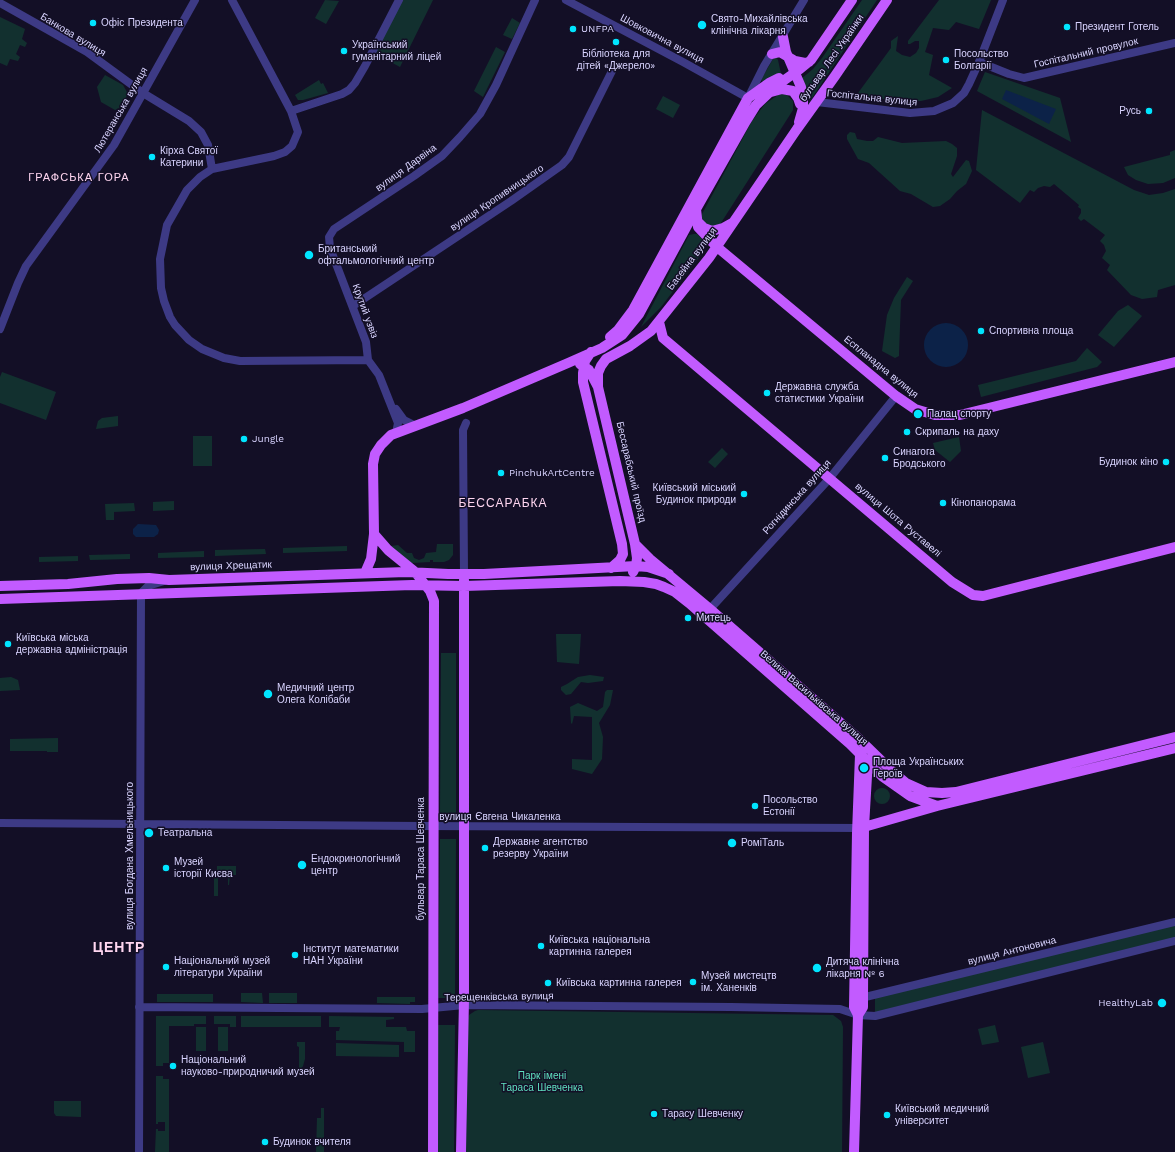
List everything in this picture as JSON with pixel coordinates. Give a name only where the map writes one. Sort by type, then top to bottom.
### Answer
[{"type":"main road","name":"бульвар Лесі Українки","points":[[746,121],[756,105],[768,93],[809,62],[820,49],[852,0]]},
{"type":"main road","name":"бульвар Лесі Українки","points":[[797,129],[886,0]]},
{"type":"main road","points":[[783,37],[794,73],[801,87],[804,102],[797,129]]},
{"type":"main road","points":[[772,54],[780,52],[796,61],[805,63],[809,62]]},
{"type":"main road","points":[[748,98],[770,83],[794,73]]},
{"type":"main road","points":[[768,93],[782,89],[793,91],[798,98],[800,116]]},
{"type":"main road","name":"Басейна вулиця","points":[[590,354],[618,330],[633,310],[748,98]]},
{"type":"main road","name":"Басейна вулиця","points":[[365,573],[371,559],[374,534],[373,464],[381,445],[391,435],[590,354],[622,335],[639,314],[746,121]]},
{"type":"main road","name":"Басейна вулиця","points":[[598,387],[598,373],[606,359],[644,336],[659,322],[717,247],[797,129]]},
{"type":"main road","name":"Еспланадна вулиця","points":[[696,209],[700,231],[717,247],[896,396],[915,409],[935,415],[960,415],[1175,362]]},
{"type":"main road","points":[[697,220],[704,228],[712,231],[723,228],[734,222]]},
{"type":"main road","name":"вулиця Шота Руставелі","points":[[659,322],[662,338],[960,588],[973,595],[983,596],[1175,547]]},
{"type":"main road","points":[[590,354],[584,365],[583,382],[621,540],[622,554],[620,560],[611,568]]},
{"type":"main road","points":[[568,363],[579,363],[584,365]]},
{"type":"main road","name":"Бессарабський проїзд","points":[[584,365],[593,376],[598,387],[635,544],[637,558],[636,566]]},
{"type":"main road","name":"бульвар Тараса Шевченка","points":[[374,534],[388,550],[415,572],[432,595],[434,601],[433,1152]]},
{"type":"main road","name":"Велика Васильківська вулиця","points":[[635,544],[650,559],[710,609],[850,731],[863,751],[868,763],[884,777],[910,796],[937,806]]},
{"type":"main road","points":[[620,581],[630,576],[636,566]]},
{"type":"main road","name":"Велика Васильківська вулиця","points":[[464,574],[636,566],[648,567],[669,574]]},
{"type":"main road","name":"вулиця Хрещатик","points":[[0,586],[68,584],[117,579],[150,578],[169,580],[415,572],[464,574]]},
{"type":"main road","points":[[461,1152],[464,1005],[464,574]]},
{"type":"main road","name":"Велика Васильківська вулиця","points":[[464,586],[620,581],[644,582],[664,587],[675,592],[823,721],[906,782],[926,792],[956,792],[1175,737]]},
{"type":"main road","points":[[0,599],[425,585],[464,586]]},
{"type":"main road","points":[[860,828],[937,806],[1175,748]]},
{"type":"main road","points":[[854,1152],[858,1015],[854,1007],[859,999],[860,828],[863,751]]},
{"type":"main road","points":[[860,828],[868,763]]},
{"type":"street","name":"Лютеранська вулиця","points":[[0,329],[26,266],[114,145],[195,0]]},
{"type":"street","points":[[232,0],[291,111],[298,132],[292,146],[285,152],[274,156],[212,169],[200,177],[184,196],[167,225],[163,242],[160,259],[161,288],[164,301],[175,325],[182,333],[202,349],[224,358],[240,361],[368,360]]},
{"type":"street","points":[[291,111],[342,94],[349,90],[365,66],[399,0]]},
{"type":"street","name":"вулиця Дарвіна","points":[[331,232],[442,156],[480,114],[496,86],[535,0]]},
{"type":"street","name":"Шовковична вулиця","points":[[566,0],[748,98]]},
{"type":"street","points":[[746,121],[748,98],[764,66],[783,37],[804,0]]},
{"type":"street","name":"Госпітальна вулиця","points":[[816,102],[910,113],[934,111],[953,103],[964,93],[979,62],[1003,0]]},
{"type":"street","name":"Банкова вулиця","points":[[0,3],[88,52],[143,93],[189,121],[201,132],[208,145],[212,169]]},
{"type":"street","name":"Госпітальний провулок","points":[[979,62],[1009,74],[1024,78],[1175,43]]},
{"type":"street","name":"вулиця Кропивницького","points":[[353,306],[511,202],[562,165],[569,157],[612,71]]},
{"type":"street","name":"Крутий узвіз","points":[[331,232],[329,236],[330,248],[366,342],[368,360],[379,375],[398,423],[396,433]]},
{"type":"street","name":"Крутий узвіз","points":[[387,395],[404,420],[416,426]]},
{"type":"street","name":"Рогнідинська вулиця","points":[[710,609],[829,478],[896,396]]},
{"type":"street","points":[[464,574],[463,430],[466,423]]},
{"type":"street","points":[[141,594],[148,586],[169,580]]},
{"type":"street","name":"вулиця Богдана Хмельницького","points":[[139,1152],[141,594]]},
{"type":"street","name":"вулиця Євгена Чикаленка","points":[[0,822],[860,828]]},
{"type":"street","name":"вулиця Антоновича","points":[[859,999],[1175,922]]},
{"type":"street","points":[[858,1015],[875,1016],[1175,941]]},
{"type":"street","name":"Терещенківська вулиця","points":[[139,1007],[434,1008],[464,1005],[724,1007],[840,1009],[858,1015]]},
{"type":"green space","points":[[325,0],[339,1],[326,24],[315,18]]},
{"type":"green space","points":[[399,0],[433,0],[400,67],[372,52]]},
{"type":"green space","points":[[862,0],[877,0],[810,101],[801,79],[813,69],[822,58]]},
{"type":"green space","points":[[939,0],[991,0],[979,29],[956,22],[949,30],[933,28],[925,52],[933,55],[929,75],[952,88],[938,97],[921,101],[902,101],[866,97],[858,93],[891,48],[891,41],[898,36],[896,51],[902,55],[910,57],[916,53],[919,48],[919,41],[908,44],[908,41]]},
{"type":"green space","points":[[0,17],[25,29],[22,39],[27,43],[25,47],[20,45],[16,54],[20,57],[18,61],[10,59],[7,66],[0,63]]},
{"type":"green space","points":[[512,18],[520,23],[512,39],[503,35]]},
{"type":"green space","points":[[496,47],[505,52],[483,97],[474,91]]},
{"type":"green space","points":[[776,57],[781,74],[765,83],[761,80],[773,59]]},
{"type":"green space","points":[[985,72],[1060,98],[1071,142],[977,91]]},
{"type":"green space","points":[[105,75],[123,85],[128,94],[119,108],[115,110],[101,102],[97,87]]},
{"type":"green space","points":[[319,80],[321,84],[323,83],[328,93],[298,100],[295,95]]},
{"type":"green space","points":[[782,94],[787,95],[793,101],[793,110],[719,226],[707,227],[701,217],[702,214],[752,121],[765,104]]},
{"type":"green space","points":[[663,96],[680,105],[673,118],[656,109]]},
{"type":"green space","points":[[982,110],[1134,190],[1149,195],[1175,189],[1175,285],[1158,290],[1157,297],[1142,299],[1131,295],[1107,270],[1110,265],[1102,258],[1106,251],[1104,245],[1100,241],[1105,235],[1084,219],[1081,221],[1078,218],[1081,213],[1081,209],[1078,207],[1079,205],[1054,184],[1050,187],[1044,186],[1038,188],[1034,192],[1030,190],[1020,203],[976,170]]},
{"type":"green space","points":[[850,132],[855,133],[857,139],[867,141],[873,141],[878,137],[902,143],[946,141],[957,148],[957,156],[951,174],[953,177],[966,160],[969,161],[972,171],[966,184],[950,199],[940,206],[933,207],[911,194],[900,191],[869,163],[858,159],[847,139],[847,135]]},
{"type":"green space","points":[[1175,150],[1175,178],[1163,183],[1148,184],[1136,180],[1128,175],[1124,167],[1170,155],[1170,152]]},
{"type":"green space","points":[[697,234],[703,240],[705,248],[704,251],[661,307],[641,327],[689,235]]},
{"type":"green space","points":[[907,277],[913,281],[901,300],[899,356],[895,358],[882,351],[887,315],[894,298]]},
{"type":"green space","points":[[1128,305],[1142,316],[1114,347],[1098,335],[1118,311]]},
{"type":"green space","points":[[1087,348],[1102,362],[1097,367],[981,397],[978,385],[1076,361]]},
{"type":"green space","points":[[2,372],[56,392],[46,420],[0,403],[0,377]]},
{"type":"green space","points":[[118,416],[118,426],[96,429],[98,421],[102,418]]},
{"type":"green space","points":[[193,436],[212,436],[212,466],[193,466]]},
{"type":"green space","points":[[959,437],[961,451],[950,462],[935,450],[933,443]]},
{"type":"green space","points":[[722,448],[728,454],[715,468],[708,462]]},
{"type":"green space","points":[[174,501],[174,510],[153,511],[153,502]]},
{"type":"green space","points":[[134,503],[135,511],[114,512],[114,520],[106,520],[105,504]]},
{"type":"green space","points":[[437,544],[453,544],[453,555],[449,560],[444,562],[433,562],[433,560],[430,560],[430,562],[412,563],[391,546],[398,545],[407,553],[412,553],[414,558],[419,560],[424,558],[426,553],[436,552]]},
{"type":"green space","points":[[347,546],[347,551],[283,553],[283,548]]},
{"type":"green space","points":[[265,549],[266,554],[215,556],[215,550]]},
{"type":"green space","points":[[204,551],[204,557],[158,558],[158,553]]},
{"type":"green space","points":[[130,554],[130,559],[90,560],[89,555]]},
{"type":"green space","points":[[78,556],[78,561],[39,562],[39,557]]},
{"type":"green space","points":[[556,634],[581,634],[579,664],[557,662]]},
{"type":"green space","points":[[441,653],[456,653],[456,813],[440,813]]},
{"type":"green space","points":[[590,675],[604,677],[603,681],[588,683],[581,682],[571,694],[566,695],[561,690],[561,687],[578,677]]},
{"type":"green space","points":[[11,677],[18,680],[20,690],[0,691],[0,678]]},
{"type":"green space","points":[[607,690],[613,690],[610,705],[599,723],[603,737],[602,759],[592,774],[572,769],[572,759],[592,760],[592,717],[574,716],[572,724],[570,707],[578,703],[597,711],[603,707],[605,692]]},
{"type":"green space","points":[[58,738],[58,752],[10,751],[10,739]]},
{"type":"green space","points":[[879,788],[885,788],[890,793],[888,802],[885,804],[879,804],[874,799],[874,793]]},
{"type":"green space","points":[[440,839],[456,839],[455,998],[438,998]]},
{"type":"green space","points":[[217,866],[236,866],[236,875],[230,875],[229,885],[228,878],[218,878],[218,896],[214,896],[214,875],[217,875]]},
{"type":"green space","points":[[1175,922],[1175,941],[875,1016],[875,995]]},
{"type":"green space","points":[[241,993],[262,993],[263,1003],[241,1002]]},
{"type":"green space","points":[[269,993],[297,993],[297,1003],[269,1003]]},
{"type":"green space","points":[[157,994],[213,994],[213,1002],[157,1002]]},
{"type":"green space","points":[[377,997],[415,997],[415,1002],[410,1002],[410,1004],[377,1003]]},
{"type":"green space","name":"Парк імені Тараса Шевченка","points":[[478,1010],[833,1015],[841,1021],[843,1027],[842,1152],[466,1152],[467,1021],[469,1015]]},
{"type":"green space","points":[[156,1016],[206,1016],[206,1024],[194,1024],[194,1026],[169,1026],[169,1063],[163,1063],[163,1066],[156,1066]]},
{"type":"green space","points":[[214,1016],[236,1016],[236,1027],[230,1027],[230,1024],[214,1024]]},
{"type":"green space","points":[[241,1016],[321,1016],[321,1027],[241,1027]]},
{"type":"green space","points":[[329,1016],[394,1017],[394,1019],[386,1020],[386,1027],[406,1027],[407,1031],[415,1031],[415,1052],[404,1052],[404,1042],[336,1040],[336,1031],[339,1031],[340,1027],[329,1027]]},
{"type":"green space","points":[[438,1025],[455,1025],[454,1152],[437,1152]]},
{"type":"green space","points":[[995,1025],[999,1042],[982,1045],[978,1029]]},
{"type":"green space","points":[[196,1027],[206,1027],[206,1051],[196,1051]]},
{"type":"green space","points":[[218,1027],[228,1027],[228,1051],[218,1051]]},
{"type":"green space","points":[[297,1042],[305,1042],[305,1059],[299,1072],[299,1047],[297,1046]]},
{"type":"green space","points":[[1043,1042],[1050,1073],[1028,1078],[1021,1047]]},
{"type":"green space","points":[[336,1043],[399,1045],[399,1057],[336,1056]]},
{"type":"green space","points":[[156,1076],[163,1076],[163,1079],[169,1079],[169,1152],[155,1152],[156,1129],[158,1129],[158,1131],[165,1131],[165,1122],[158,1122],[158,1124],[156,1124]]},
{"type":"green space","points":[[54,1101],[81,1101],[81,1117],[56,1116],[54,1113]]},
{"type":"green space","points":[[321,1108],[324,1108],[324,1152],[316,1152],[317,1118],[321,1118]]},
{"type":"water","points":[[1006,90],[1056,109],[1049,124],[1002,99]]},
{"type":"water","points":[[942,323],[950,323],[955,324],[962,329],[967,336],[967,354],[962,361],[955,366],[942,367],[934,364],[927,357],[924,349],[924,341],[927,333],[934,326]]},
{"type":"water","points":[[138,524],[156,525],[159,530],[158,534],[154,537],[136,537],[133,534],[133,529]]},
{"type":"place","name":"Офіс Президента","points":[[93,23]]},
{"type":"place","name":"Свято-Михайлівська клінічна лікарня","points":[[702,25]]},
{"type":"place","name":"Президент Готель","points":[[1067,27]]},
{"type":"place","name":"UNFPA","points":[[573,29]]},
{"type":"place","name":"Бібліотека для дітей «Джерело»","points":[[616,42]]},
{"type":"place","name":"Український гуманітарний ліцей","points":[[344,51]]},
{"type":"place","name":"Посольство Болгарії","points":[[946,60]]},
{"type":"place","name":"Русь","points":[[1149,111]]},
{"type":"place","name":"Кірха Святої Катерини","points":[[152,157]]},
{"type":"place","name":"Британський офтальмологічний центр","points":[[309,255]]},
{"type":"place","name":"Спортивна площа","points":[[981,331]]},
{"type":"place","name":"Державна служба статистики України","points":[[767,393]]},
{"type":"place","name":"Палац спорту","points":[[918,414]]},
{"type":"place","name":"Скрипаль на даху","points":[[907,432]]},
{"type":"place","name":"Jungle","points":[[244,439]]},
{"type":"place","name":"Синагога Бродського","points":[[885,458]]},
{"type":"place","name":"Будинок кіно","points":[[1166,462]]},
{"type":"place","name":"PinchukArtCentre","points":[[501,473]]},
{"type":"place","name":"Київський міський Будинок природи","points":[[744,494]]},
{"type":"place","name":"Кінопанорама","points":[[943,503]]},
{"type":"place","name":"Митець","points":[[688,618]]},
{"type":"place","name":"Київська міська державна адміністрація","points":[[8,644]]},
{"type":"place","name":"Медичний центр Олега Колібаби","points":[[268,694]]},
{"type":"place","name":"Площа Українських Героїв","points":[[864,768]]},
{"type":"place","name":"Посольство Естонії","points":[[755,806]]},
{"type":"place","name":"Театральна","points":[[149,833]]},
{"type":"place","name":"РоміТаль","points":[[732,843]]},
{"type":"place","name":"Державне агентство резерву України","points":[[485,848]]},
{"type":"place","name":"Ендокринологічний центр","points":[[302,865]]},
{"type":"place","name":"Музей історії Києва","points":[[166,868]]},
{"type":"place","name":"Київська національна картинна галерея","points":[[541,946]]},
{"type":"place","name":"Інститут математики НАН України","points":[[295,955]]},
{"type":"place","name":"Національний музей літератури України","points":[[166,967]]},
{"type":"place","name":"Дитяча клінічна лікарня № 6","points":[[817,968]]},
{"type":"place","name":"Музей мистецтв ім. Ханенків","points":[[693,982]]},
{"type":"place","name":"Київська картинна галерея","points":[[548,983]]},
{"type":"place","name":"HealthyLab","points":[[1162,1003]]},
{"type":"place","name":"Національний науково-природничий музей","points":[[173,1066]]},
{"type":"place","name":"Тарасу Шевченку","points":[[654,1114]]},
{"type":"place","name":"Київський медичний університет","points":[[887,1115]]},
{"type":"place","name":"Будинок вчителя","points":[[265,1142]]},
{"type":"district","name":"ГРАФСЬКА ГОРА","points":[[79,178]]},
{"type":"district","name":"БЕССАРАБКА","points":[[503,503]]},
{"type":"district","name":"ЦЕНТР","points":[[119,948]]}]
